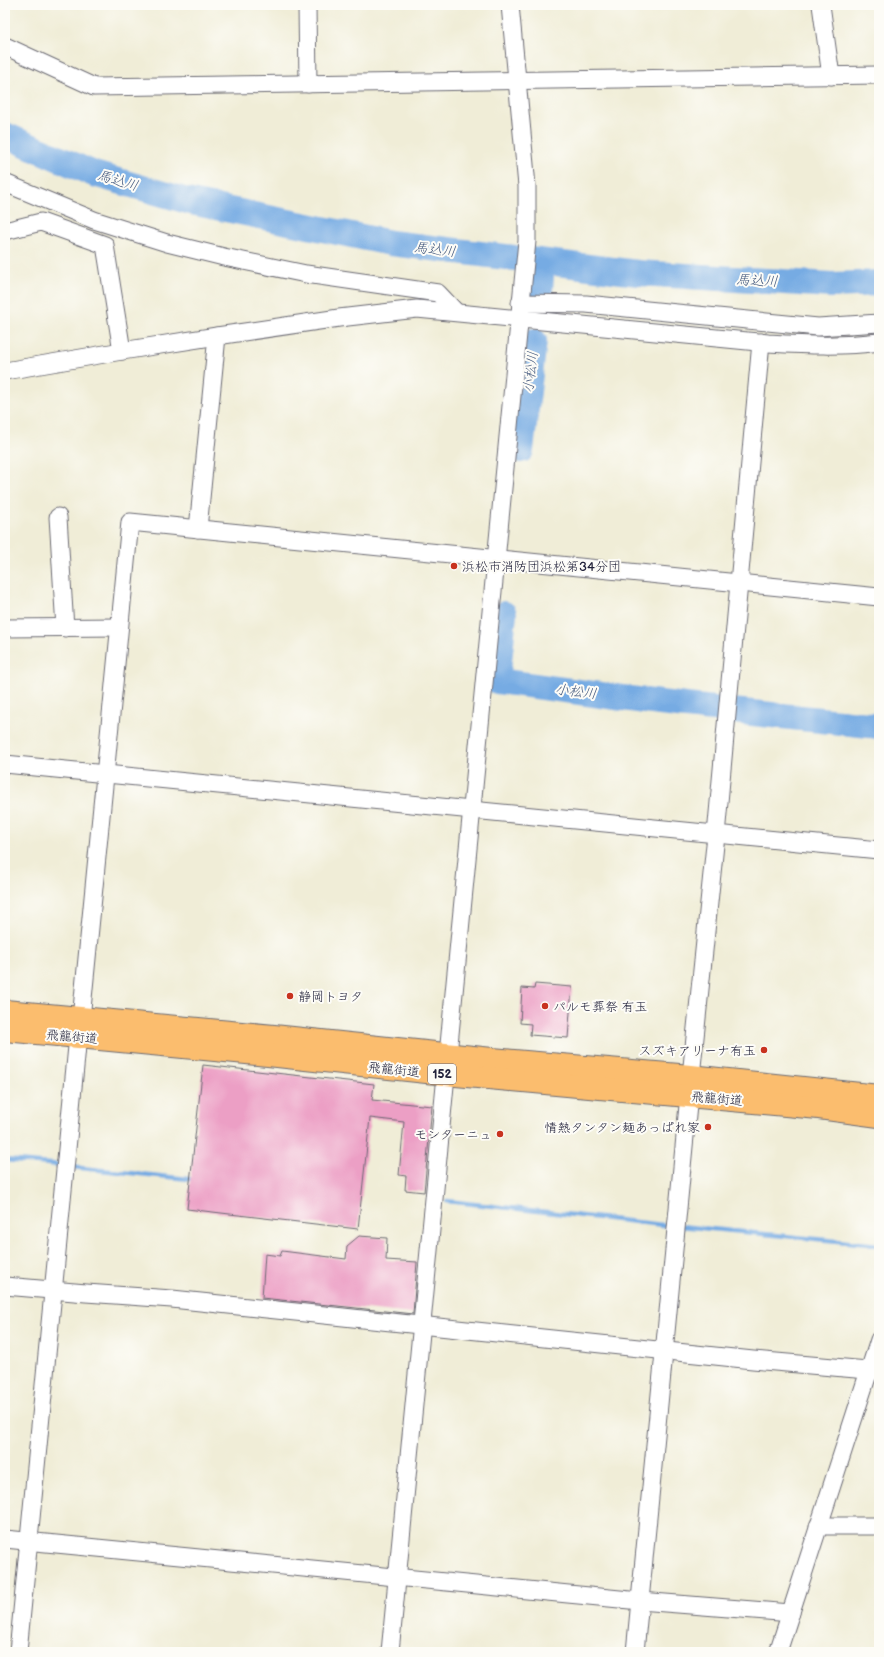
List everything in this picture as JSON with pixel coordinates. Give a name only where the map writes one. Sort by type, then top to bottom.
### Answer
[{"type":"highway","name":"飛龍街道","points":[[5,1011],[79,1027],[268,1055],[446,1064],[690,1086],[879,1096]]},
{"type":"highway","name":"飛龍街道","points":[[5,1030],[79,1027]]},
{"type":"highway","name":"飛龍街道","points":[[690,1086],[819,1108],[879,1116]]},
{"type":"street","points":[[307,5],[308,84]]},
{"type":"street","points":[[390,1652],[526,241],[527,186],[510,5]]},
{"type":"street","points":[[821,5],[831,76]]},
{"type":"street","points":[[5,46],[94,87],[879,75]]},
{"type":"street","points":[[5,183],[94,220],[167,243],[224,257],[306,274],[438,293],[456,312]]},
{"type":"street","points":[[5,231],[41,222],[105,245],[122,350]]},
{"type":"street","points":[[5,371],[122,350],[339,318],[417,310],[456,312],[519,310],[586,304],[818,327],[879,323]]},
{"type":"street","points":[[519,310],[761,342],[815,346],[858,345],[879,342]]},
{"type":"street","points":[[198,529],[217,336]]},
{"type":"street","points":[[635,1652],[676,1226],[716,835],[761,342]]},
{"type":"street","points":[[58,517],[65,628]]},
{"type":"street","points":[[18,1652],[79,1027],[106,774],[118,627],[130,522],[879,597]]},
{"type":"street","points":[[5,628],[118,627]]},
{"type":"street","points":[[5,764],[879,850]]},
{"type":"street","points":[[5,1286],[172,1299],[874,1370]]},
{"type":"street","points":[[778,1652],[818,1526],[874,1370],[879,1340]]},
{"type":"street","points":[[818,1526],[879,1526]]},
{"type":"street","points":[[5,1539],[640,1602],[791,1612]]},
{"type":"building","name":"パルモ葬祭 有玉","points":[[535,984],[572,987],[568,1038],[530,1035],[531,1024],[520,1023],[522,988],[534,989]]},
{"type":"building","points":[[203,1065],[374,1084],[372,1100],[432,1106],[424,1192],[405,1190],[406,1176],[399,1175],[404,1122],[370,1118],[358,1229],[187,1209]]},
{"type":"building","points":[[359,1236],[387,1238],[386,1260],[417,1262],[413,1314],[262,1298],[265,1254],[280,1256],[282,1251],[346,1259],[347,1246]]},
{"type":"waterway","name":"馬込川","points":[[5,135],[94,174],[191,202],[391,243],[638,273],[832,285],[879,283]]},
{"type":"waterway","name":"小松川","points":[[540,290],[542,263]]},
{"type":"waterway","name":"小松川","points":[[521,450],[534,341]]},
{"type":"waterway","name":"小松川","points":[[504,614],[497,681],[722,710]]},
{"type":"waterway","name":"小松川","points":[[733,711],[879,726]]},
{"type":"waterway","points":[[5,1160],[61,1165]]},
{"type":"waterway","points":[[71,1167],[189,1179]]},
{"type":"waterway","points":[[447,1201],[672,1226]]},
{"type":"waterway","points":[[680,1226],[879,1245]]},
{"type":"place","name":"浜松市消防団浜松第34分団","points":[[454,566]]},
{"type":"place","name":"静岡トヨタ","points":[[290,996]]},
{"type":"place","name":"パルモ葬祭 有玉","points":[[545,1006]]},
{"type":"place","name":"スズキアリーナ有玉","points":[[764,1050]]},
{"type":"place","name":"情熱タンタン麺あっぱれ家","points":[[708,1127]]},
{"type":"place","name":"モンターニュ","points":[[500,1134]]}]
